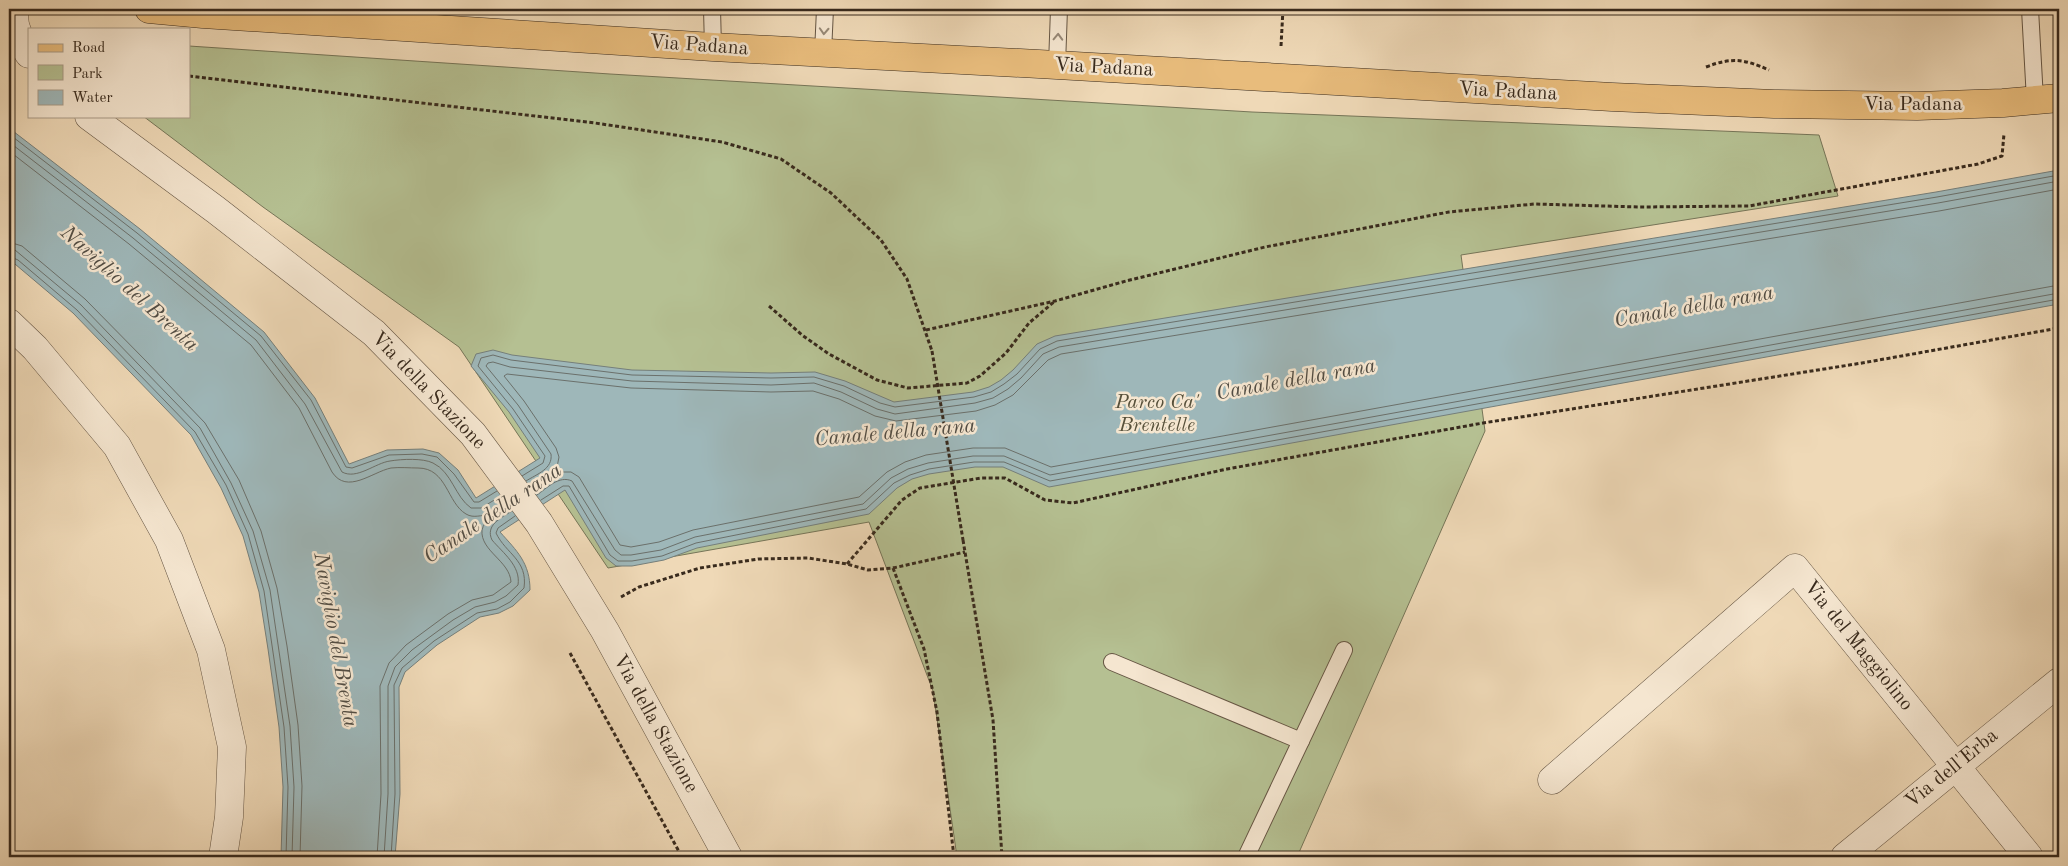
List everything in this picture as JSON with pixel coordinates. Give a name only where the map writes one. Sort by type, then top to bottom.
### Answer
[{"type":"main road","name":"Via Padana","points":[[149,9],[713,48],[1057,65],[1612,98],[1889,106],[2003,104],[2047,99]]},
{"type":"street","points":[[15,9],[13,16],[20,38],[28,52]]},
{"type":"street","name":"Via della Stazione","points":[[92,118],[216,210],[374,333],[473,434],[539,524],[599,622],[728,857]]},
{"type":"street","points":[[9,323],[35,348],[117,446],[169,540],[211,650],[232,747],[229,817],[223,857]]},
{"type":"street","name":"Via del Maggiolino","points":[[1552,780],[1795,568],[2029,857]]},
{"type":"street","name":"Via dell'Erba","points":[[1845,857],[2059,682]]},
{"type":"lane","points":[[712,9],[713,48]]},
{"type":"lane","points":[[823,53],[826,9]]},
{"type":"lane","points":[[1057,65],[1059,9]]},
{"type":"lane","points":[[2030,9],[2047,99]]},
{"type":"lane","points":[[1246,857],[1344,650]]},
{"type":"lane","points":[[1112,662],[1301,742]]},
{"type":"path","points":[[1272,44],[1282,44]]},
{"type":"path","points":[[1701,69],[1724,60],[1750,61],[1775,72]]},
{"type":"path","points":[[190,76],[595,122],[722,142],[781,159],[831,193],[881,240],[907,279],[932,351],[993,720],[1002,857]]},
{"type":"path","points":[[926,330],[1055,301],[1126,281],[1265,247],[1449,212],[1534,204],[1750,206],[1978,164],[2002,156],[2004,141],[2003,104]]},
{"type":"path","points":[[769,306],[802,335],[829,354],[877,380],[908,388],[966,384],[980,376],[1006,353],[1030,323],[1055,301]]},
{"type":"path","points":[[847,564],[902,500],[920,488],[981,478],[1005,478],[1044,500],[1073,503],[1265,462],[1483,423],[1852,365],[2059,328]]},
{"type":"path","points":[[599,622],[639,587],[700,568],[758,559],[808,558],[847,564],[868,570],[893,568],[965,552]]},
{"type":"path","points":[[893,568],[924,648],[937,712],[954,857]]},
{"type":"path","points":[[570,653],[682,857]]},
{"type":"green space","name":"Parco Ca' Brentelle","points":[[190,46],[610,74],[1252,112],[1819,135],[1838,196],[1461,255],[1485,431],[1297,857],[957,857],[933,691],[869,522],[608,568],[459,347],[263,207],[146,118],[190,118]]},
{"type":"water","points":[[9,128],[140,229],[264,332],[315,398],[349,464],[387,450],[423,449],[439,453],[458,470],[476,498],[540,458],[509,412],[471,366],[476,354],[493,350],[512,355],[632,370],[815,372],[845,381],[894,402],[973,392],[989,387],[1013,370],[1037,344],[1055,336],[1936,192],[2059,170],[2059,304],[1049,487],[1003,467],[975,467],[929,474],[912,479],[897,488],[869,514],[697,548],[664,560],[632,566],[616,566],[606,558],[565,490],[500,532],[525,565],[528,572],[530,590],[513,606],[499,613],[480,617],[437,645],[405,672],[399,687],[400,794],[395,857],[281,857],[283,787],[279,727],[259,592],[243,536],[221,488],[191,435],[73,313],[9,259]]},
{"type":"water label","name":"Naviglio del Brenta","points":[[129,289]]},
{"type":"water label","name":"Canale della rana","points":[[1694,307]]},
{"type":"water label","name":"Canale della rana","points":[[1296,380]]},
{"type":"water label","name":"Canale della rana","points":[[895,433]]},
{"type":"water label","name":"Canale della rana","points":[[493,514]]},
{"type":"water label","name":"Naviglio del Brenta","points":[[335,640]]}]
